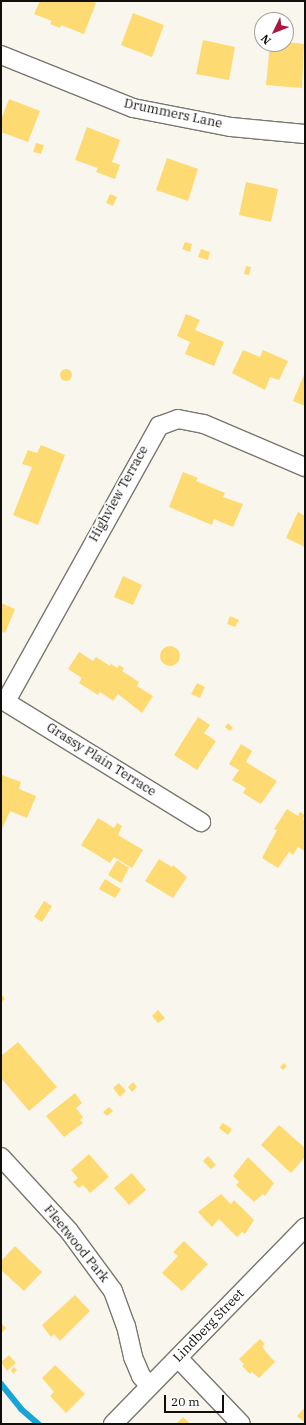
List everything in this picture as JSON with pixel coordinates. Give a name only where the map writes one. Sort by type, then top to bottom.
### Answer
[{"type":"street","name":"Drummers Lane","points":[[1,55],[133,108],[231,127],[305,134]]},
{"type":"street","name":"Highview Terrace","points":[[3,700],[159,426],[178,419],[204,424],[305,467]]},
{"type":"street","name":"Grassy Plain Terrace","points":[[3,700],[201,822]]},
{"type":"street","name":"Fleetwood Park","points":[[1,1157],[69,1230],[113,1291],[126,1326],[133,1357],[141,1376],[150,1386]]},
{"type":"street","name":"Lindberg Street","points":[[113,1424],[305,1227]]},
{"type":"street","points":[[178,1358],[241,1424]]},
{"type":"building","points":[[40,1],[91,1],[96,3],[84,34],[61,25],[60,28],[50,24],[52,21],[34,14]]},
{"type":"building","points":[[133,13],[164,25],[152,57],[121,45]]},
{"type":"building","points":[[203,40],[235,47],[229,80],[196,74]]},
{"type":"building","points":[[294,43],[304,44],[302,88],[266,85],[269,52],[294,52]]},
{"type":"building","points":[[9,99],[40,111],[28,142],[1,132],[1,120]]},
{"type":"building","points":[[87,127],[120,140],[112,162],[120,165],[115,179],[96,172],[98,168],[75,160]]},
{"type":"building","points":[[36,143],[44,145],[41,154],[33,152]]},
{"type":"building","points":[[167,158],[198,169],[188,201],[156,190]]},
{"type":"building","points":[[246,182],[278,189],[271,222],[239,215]]},
{"type":"building","points":[[110,194],[117,197],[113,206],[106,203]]},
{"type":"building","points":[[185,242],[192,244],[190,252],[182,249]]},
{"type":"building","points":[[201,249],[210,252],[208,260],[198,257]]},
{"type":"building","points":[[246,266],[251,267],[249,275],[244,274]]},
{"type":"building","points":[[186,314],[200,320],[195,330],[224,342],[214,366],[185,354],[190,342],[177,336]]},
{"type":"building","points":[[243,350],[260,357],[263,350],[288,361],[279,380],[270,377],[265,390],[232,373]]},
{"type":"building","points":[[66,369],[70,371],[72,375],[70,379],[66,381],[62,379],[60,375],[62,371]]},
{"type":"building","points":[[305,372],[305,406],[293,401]]},
{"type":"building","points":[[41,445],[65,455],[38,525],[13,515],[32,467],[22,464],[28,450],[37,453]]},
{"type":"building","points":[[183,472],[198,478],[196,481],[225,493],[223,497],[243,504],[233,527],[214,519],[212,525],[169,507]]},
{"type":"building","points":[[298,512],[305,516],[305,547],[286,538]]},
{"type":"building","points":[[123,576],[142,585],[133,605],[114,597]]},
{"type":"building","points":[[1,603],[15,609],[5,633],[1,631]]},
{"type":"building","points":[[230,616],[239,620],[235,627],[227,624]]},
{"type":"building","points":[[170,646],[177,649],[180,656],[177,663],[170,666],[163,663],[160,656],[163,649]]},
{"type":"building","points":[[79,652],[93,661],[96,657],[110,666],[111,664],[117,668],[119,665],[124,668],[122,671],[139,682],[137,686],[153,696],[142,713],[118,694],[113,701],[100,692],[98,695],[79,683],[82,678],[68,669]]},
{"type":"building","points":[[197,683],[205,687],[200,698],[191,694]]},
{"type":"building","points":[[198,717],[210,725],[204,733],[216,741],[197,770],[174,755]]},
{"type":"building","points":[[228,723],[233,728],[230,731],[225,727]]},
{"type":"building","points":[[241,744],[252,751],[246,762],[277,781],[261,804],[243,793],[246,788],[232,780],[239,770],[229,764]]},
{"type":"building","points":[[2,775],[21,782],[19,789],[36,796],[27,818],[10,811],[2,829]]},
{"type":"building","points":[[287,809],[298,816],[300,812],[305,815],[303,819],[305,821],[305,851],[298,847],[293,855],[289,852],[278,868],[262,858],[277,830],[274,829]]},
{"type":"building","points":[[98,818],[114,828],[117,823],[122,826],[118,835],[143,850],[132,868],[114,857],[110,863],[81,845]]},
{"type":"building","points":[[159,859],[172,867],[173,865],[187,877],[173,898],[145,881]]},
{"type":"building","points":[[117,860],[129,868],[121,883],[108,875]]},
{"type":"building","points":[[105,879],[121,889],[115,898],[99,889]]},
{"type":"building","points":[[44,901],[52,906],[42,922],[34,917]]},
{"type":"building","points":[[1,994],[5,999],[1,1002]]},
{"type":"building","points":[[158,1010],[165,1018],[158,1023],[152,1016]]},
{"type":"building","points":[[18,1042],[57,1087],[29,1111],[1,1078],[1,1056]]},
{"type":"building","points":[[284,1063],[287,1066],[283,1070],[280,1067]]},
{"type":"building","points":[[133,1082],[137,1087],[132,1092],[128,1087]]},
{"type":"building","points":[[119,1083],[126,1091],[120,1097],[113,1088]]},
{"type":"building","points":[[75,1093],[82,1103],[76,1108],[83,1117],[80,1120],[83,1123],[64,1137],[46,1116]]},
{"type":"building","points":[[109,1107],[113,1111],[107,1116],[103,1112]]},
{"type":"building","points":[[223,1123],[232,1129],[228,1135],[219,1128]]},
{"type":"building","points":[[279,1125],[305,1148],[305,1157],[291,1173],[261,1145]]},
{"type":"building","points":[[89,1154],[109,1177],[90,1193],[83,1185],[79,1188],[73,1182],[78,1178],[71,1170]]},
{"type":"building","points":[[208,1156],[216,1165],[211,1169],[203,1161]]},
{"type":"building","points":[[248,1157],[274,1183],[265,1196],[263,1194],[254,1202],[236,1185],[239,1182],[233,1176]]},
{"type":"building","points":[[132,1173],[146,1190],[129,1205],[114,1188]]},
{"type":"building","points":[[221,1194],[231,1204],[234,1200],[254,1220],[245,1234],[242,1232],[237,1237],[219,1219],[212,1227],[198,1212]]},
{"type":"building","points":[[184,1241],[208,1264],[182,1291],[162,1273],[178,1256],[173,1252]]},
{"type":"building","points":[[15,1246],[42,1272],[24,1291],[1,1270],[1,1261]]},
{"type":"building","points":[[75,1295],[90,1311],[60,1341],[54,1334],[51,1337],[42,1325]]},
{"type":"building","points":[[1,1323],[6,1328],[1,1334]]},
{"type":"building","points":[[260,1339],[265,1344],[262,1346],[275,1362],[259,1378],[252,1372],[250,1374],[242,1366],[244,1364],[239,1359]]},
{"type":"building","points":[[9,1355],[16,1363],[7,1371],[1,1362]]},
{"type":"building","points":[[55,1365],[85,1394],[66,1413],[50,1396],[54,1392],[42,1378]]},
{"type":"building","points":[[14,1367],[17,1370],[13,1374],[11,1370]]},
{"type":"building","points":[[305,1407],[305,1423],[297,1416]]},
{"type":"building","points":[[183,1417],[190,1424],[176,1424]]},
{"type":"waterway","points":[[1,1384],[21,1409],[38,1424]]}]
